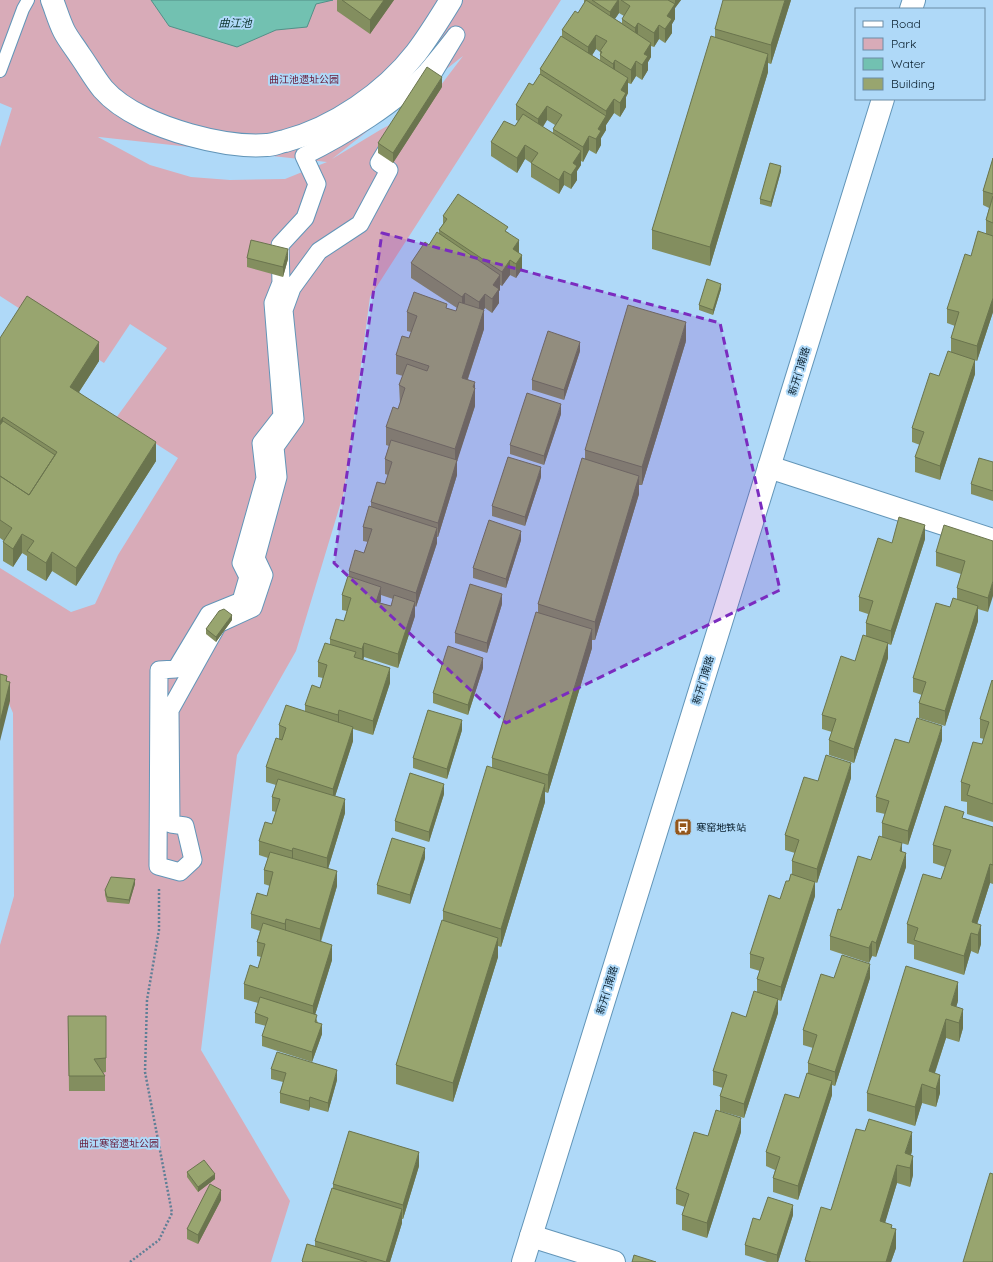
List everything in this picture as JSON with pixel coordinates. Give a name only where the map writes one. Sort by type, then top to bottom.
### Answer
[{"type":"street","points":[[52,0],[65,32],[104,89],[120,104],[145,119],[171,130],[211,141],[236,145],[268,145],[298,138],[316,131],[376,94],[416,53],[451,0]]},
{"type":"street","points":[[456,35],[379,163],[389,170],[360,224],[320,251],[292,288],[284,310],[295,419],[275,447],[278,477],[256,558],[264,575],[253,608],[218,624],[170,710],[171,824],[185,826],[193,860],[180,872],[158,866],[159,670],[176,669],[209,614],[241,601],[243,595],[248,576],[241,563],[265,478],[262,443],[282,416],[273,303],[281,283],[280,245],[305,218],[317,184],[304,156],[360,124],[394,101],[426,72],[456,35]]},
{"type":"street","name":"新开门南路","points":[[523,1262],[883,100]]},
{"type":"street","points":[[769,467],[993,540]]},
{"type":"street","points":[[531,1236],[614,1262]]},
{"type":"lane","points":[[0,71],[23,9],[28,0]]},
{"type":"path","points":[[130,1262],[159,1240],[172,1213],[145,1072],[147,1000],[159,930],[158,866]]},
{"type":"highlighted area","points":[[382,233],[720,323],[780,590],[506,723],[334,563]]},
{"type":"green space","name":"曲江寒窑遗址公园","points":[[0,0],[561,0],[370,297],[344,492],[296,651],[237,755],[201,1050],[290,1201],[271,1262],[0,1262],[0,945],[14,896],[13,713],[0,683],[0,568],[71,612],[95,604],[118,555],[178,458],[116,418],[167,348],[130,324],[104,363],[0,296],[0,147],[12,108],[0,103]],"holes":[[[463,56],[425,106],[380,130],[332,159]],[[99,137],[327,162],[285,179],[230,180],[191,177],[150,165]]]},
{"type":"water","name":"曲江池","points":[[151,0],[333,0],[316,4],[307,27],[276,30],[237,47],[169,26]]},
{"type":"building","points":[[342,0],[384,0],[370,20]]},
{"type":"building","points":[[586,0],[651,43],[644,54],[648,56],[642,65],[636,61],[631,70],[615,60],[613,64],[600,55],[602,52],[600,51],[607,41],[596,35],[588,47],[562,30],[575,11],[578,13]]},
{"type":"building","points":[[592,0],[618,0],[610,12]]},
{"type":"building","points":[[621,0],[668,0],[675,4],[667,16],[672,19],[665,29],[659,25],[654,33],[638,23],[635,28],[622,19],[630,6]]},
{"type":"building","points":[[723,0],[785,0],[771,45],[715,29]]},
{"type":"building","points":[[561,36],[628,78],[621,90],[626,93],[620,103],[614,99],[606,111],[540,69]]},
{"type":"building","points":[[711,36],[768,54],[710,247],[652,230]]},
{"type":"building","points":[[427,67],[442,77],[393,153],[378,143]]},
{"type":"building","points":[[540,74],[606,116],[598,129],[601,131],[596,139],[589,136],[583,147],[553,129],[562,115],[547,106],[538,119],[516,105],[529,83],[533,85]]},
{"type":"building","points":[[523,114],[581,151],[573,163],[577,166],[571,175],[564,171],[559,180],[531,163],[538,153],[525,145],[517,158],[491,142],[504,121],[515,126]]},
{"type":"building","points":[[993,158],[993,194],[983,191]]},
{"type":"building","points":[[770,163],[781,166],[771,202],[760,199]]},
{"type":"building","points":[[458,194],[508,227],[505,231],[519,240],[513,249],[522,255],[516,264],[510,260],[502,272],[439,230],[447,219],[443,216]]},
{"type":"building","points":[[993,196],[993,223],[986,220]]},
{"type":"building","points":[[978,231],[993,236],[993,298],[977,346],[951,338],[959,312],[947,309],[965,254],[971,256]]},
{"type":"building","points":[[437,232],[500,275],[493,285],[499,289],[492,299],[485,294],[479,302],[465,293],[462,297],[411,263],[425,242],[429,245]]},
{"type":"building","points":[[251,240],[288,249],[283,267],[247,258]]},
{"type":"building","points":[[707,279],[721,284],[713,310],[699,305]]},
{"type":"building","points":[[414,292],[447,304],[446,308],[456,311],[459,302],[484,310],[462,378],[475,382],[473,387],[475,388],[455,449],[386,427],[393,407],[398,409],[405,388],[399,385],[407,364],[427,371],[429,366],[396,355],[402,336],[409,338],[417,316],[407,312]]},
{"type":"building","points":[[27,296],[99,342],[70,387],[156,442],[76,568],[52,552],[46,563],[27,551],[34,541],[22,534],[13,549],[3,542],[12,528],[0,520],[0,476],[29,495],[57,452],[3,417],[0,421],[0,338]]},
{"type":"building","points":[[628,305],[686,322],[642,467],[585,450]]},
{"type":"building","points":[[548,331],[580,342],[564,390],[532,380]]},
{"type":"building","points":[[948,351],[975,360],[940,466],[915,457],[924,432],[912,428],[930,373],[939,376]]},
{"type":"building","points":[[527,393],[561,404],[544,456],[510,445]]},
{"type":"building","points":[[3,421],[55,455],[29,495],[0,476],[0,425]]},
{"type":"building","points":[[391,440],[457,460],[438,523],[371,502],[377,482],[385,484],[392,462],[385,459]]},
{"type":"building","points":[[508,457],[541,467],[525,517],[492,506]]},
{"type":"building","points":[[582,458],[639,476],[595,622],[538,604]]},
{"type":"building","points":[[979,458],[993,462],[993,491],[971,484]]},
{"type":"building","points":[[369,506],[437,528],[416,593],[349,571],[355,550],[364,553],[372,529],[363,527]]},
{"type":"building","points":[[899,517],[925,525],[891,631],[866,623],[873,601],[859,597],[878,538],[892,543]]},
{"type":"building","points":[[489,520],[521,531],[506,579],[473,568]]},
{"type":"building","points":[[944,525],[993,541],[993,581],[988,598],[957,588],[965,561],[936,552]]},
{"type":"building","points":[[348,576],[381,587],[376,602],[391,606],[394,595],[415,602],[398,654],[364,643],[362,649],[330,639],[336,619],[344,621],[351,598],[342,595]]},
{"type":"building","points":[[470,584],[502,594],[487,643],[455,633]]},
{"type":"building","points":[[953,598],[978,606],[945,711],[919,703],[926,682],[913,678],[936,603],[950,607]]},
{"type":"building","points":[[224,609],[232,615],[216,637],[206,629],[219,611]]},
{"type":"building","points":[[536,612],[592,629],[548,775],[492,758]]},
{"type":"building","points":[[863,635],[888,643],[854,749],[829,740],[836,719],[822,715],[841,656],[855,661]]},
{"type":"building","points":[[325,643],[356,652],[354,657],[390,668],[373,721],[339,710],[338,715],[305,705],[312,685],[320,688],[327,665],[318,662]]},
{"type":"building","points":[[448,646],[483,658],[468,705],[433,693]]},
{"type":"building","points":[[0,674],[7,676],[6,681],[10,682],[0,722]]},
{"type":"building","points":[[992,680],[993,804],[967,795],[970,785],[961,782],[973,742],[982,744],[989,722],[980,719]]},
{"type":"building","points":[[286,705],[353,727],[333,789],[266,767],[276,738],[282,740],[286,728],[279,725]]},
{"type":"building","points":[[428,710],[462,720],[447,769],[413,758]]},
{"type":"building","points":[[917,718],[942,726],[908,831],[882,823],[889,801],[876,797],[895,739],[909,743]]},
{"type":"building","points":[[826,755],[851,763],[817,869],[792,861],[799,840],[785,835],[804,777],[818,781]]},
{"type":"building","points":[[487,766],[545,784],[501,929],[443,911]]},
{"type":"building","points":[[410,773],[444,784],[429,832],[395,821]]},
{"type":"building","points":[[278,779],[345,799],[327,858],[293,848],[292,851],[259,841],[265,822],[272,824],[280,799],[272,797]]},
{"type":"building","points":[[945,806],[964,812],[962,818],[993,827],[993,865],[990,864],[972,922],[981,925],[978,935],[971,933],[964,956],[914,940],[918,928],[907,924],[923,874],[941,879],[951,850],[933,845]]},
{"type":"building","points":[[879,836],[902,843],[900,851],[906,853],[876,943],[872,941],[869,948],[830,936],[838,909],[841,910],[858,856],[871,860]]},
{"type":"building","points":[[392,838],[425,848],[410,895],[377,885]]},
{"type":"building","points":[[270,852],[337,871],[320,929],[286,919],[285,924],[251,914],[257,893],[267,896],[273,872],[264,870]]},
{"type":"building","points":[[791,874],[815,882],[781,987],[757,979],[764,958],[750,954],[769,895],[780,899],[786,881],[789,881]]},
{"type":"building","points":[[111,877],[135,879],[129,900],[107,897],[105,890]]},
{"type":"building","points":[[442,920],[498,938],[453,1083],[396,1065]]},
{"type":"building","points":[[263,923],[332,945],[313,1006],[244,984],[250,965],[258,968],[265,944],[257,942]]},
{"type":"building","points":[[842,955],[870,964],[835,1072],[808,1063],[817,1035],[803,1030],[821,974],[834,978]]},
{"type":"building","points":[[906,966],[958,982],[951,1005],[963,1009],[959,1023],[946,1019],[929,1071],[940,1075],[936,1089],[922,1084],[915,1107],[867,1093]]},
{"type":"building","points":[[754,991],[778,999],[744,1104],[720,1096],[727,1075],[713,1071],[732,1012],[746,1017]]},
{"type":"building","points":[[260,997],[317,1015],[315,1022],[322,1024],[312,1052],[262,1036],[268,1018],[255,1013]]},
{"type":"building","points":[[68,1016],[106,1016],[106,1058],[94,1059],[105,1076],[69,1076]]},
{"type":"building","points":[[277,1052],[337,1070],[328,1103],[310,1097],[309,1101],[280,1093],[286,1073],[271,1069]]},
{"type":"building","points":[[807,1073],[832,1081],[798,1186],[773,1178],[780,1157],[766,1152],[785,1094],[799,1098]]},
{"type":"building","points":[[716,1110],[741,1118],[707,1223],[682,1215],[689,1194],[676,1189],[694,1132],[708,1136]]},
{"type":"building","points":[[869,1119],[912,1132],[905,1153],[913,1156],[910,1168],[897,1165],[880,1221],[892,1225],[891,1228],[896,1229],[886,1262],[811,1262],[805,1260],[821,1207],[831,1210],[856,1129],[865,1131]]},
{"type":"building","points":[[349,1131],[419,1152],[403,1205],[333,1184]]},
{"type":"building","points":[[204,1160],[215,1174],[198,1187],[187,1172]]},
{"type":"building","points":[[990,1173],[993,1174],[993,1262],[963,1262]]},
{"type":"building","points":[[210,1184],[221,1190],[198,1235],[187,1229]]},
{"type":"building","points":[[332,1188],[402,1209],[386,1262],[315,1241]]},
{"type":"building","points":[[768,1197],[793,1205],[777,1255],[745,1245],[753,1218],[760,1220]]},
{"type":"building","points":[[307,1244],[367,1262],[303,1262]]},
{"type":"building","points":[[634,1255],[656,1262],[632,1262]]},
{"type":"place","name":"寒窑地铁站","points":[[683,827]]},
{"type":"park label","name":"曲江池遗址公园","points":[[304,79]]}]
